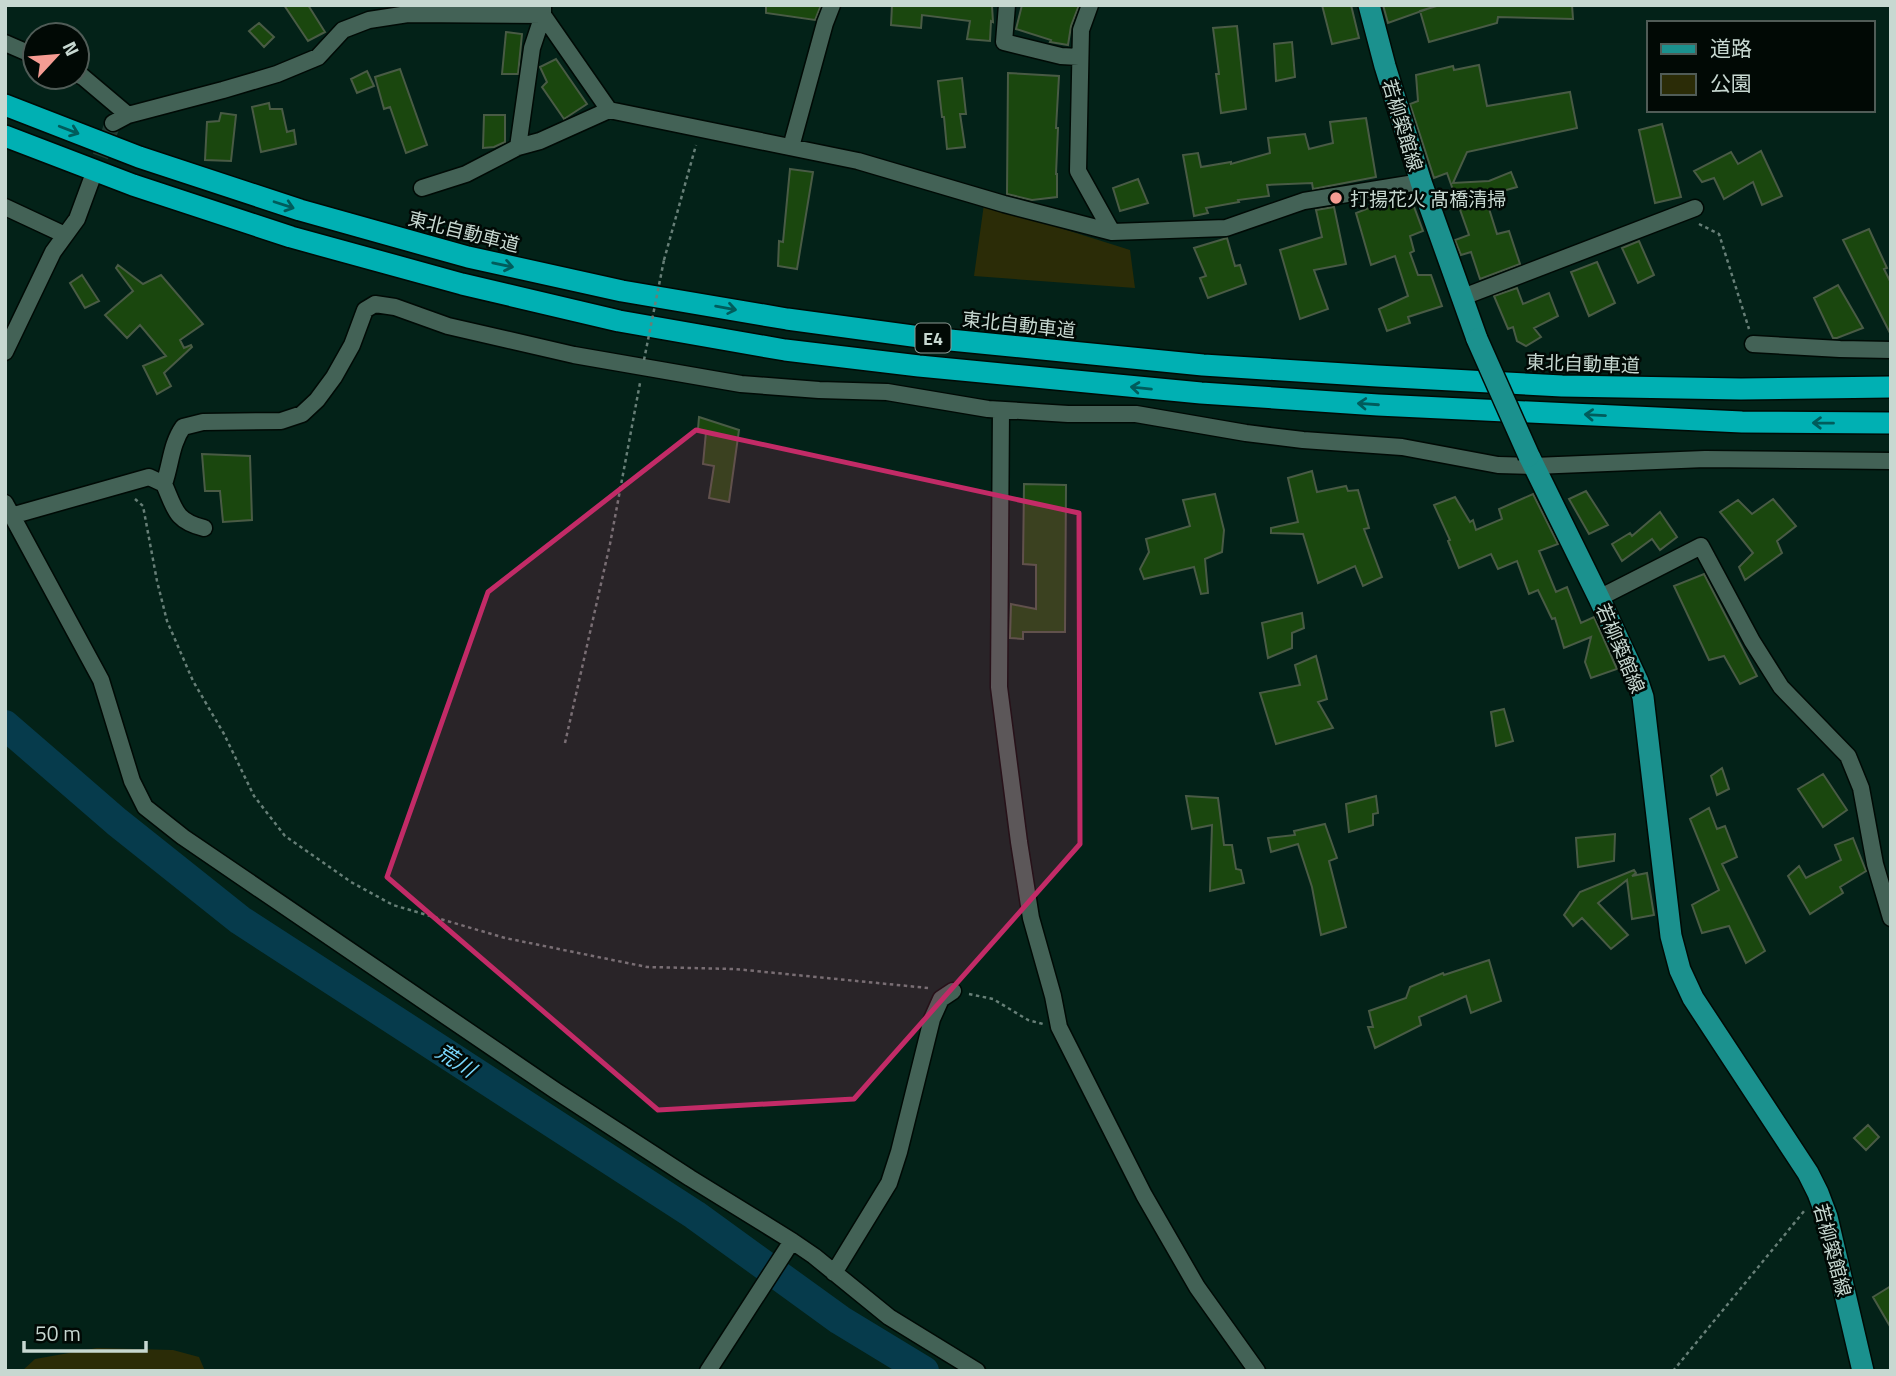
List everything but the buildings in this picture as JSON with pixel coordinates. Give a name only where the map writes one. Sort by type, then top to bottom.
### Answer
[{"type":"highway","name":"東北自動車道","points":[[5,105],[139,157],[213,182],[300,210],[468,257],[622,291],[787,319],[920,337],[1189,364],[1377,376],[1562,386],[1891,387]]},
{"type":"highway","name":"E4","points":[[5,136],[133,185],[264,228],[461,284],[619,321],[785,349],[919,366],[1201,393],[1378,405],[1728,421],[1891,423]]},
{"type":"main road","name":"若柳築館線","points":[[1369,5],[1421,182],[1477,339],[1531,461],[1599,598],[1643,697],[1671,936],[1680,970],[1693,998],[1808,1173],[1818,1193],[1827,1217],[1863,1371]]},
{"type":"street","points":[[791,147],[832,5]]},
{"type":"street","points":[[1007,5],[1004,42],[1062,56],[1079,57]]},
{"type":"street","points":[[1090,5],[1081,30],[1079,57],[1078,172],[1112,232]]},
{"type":"street","points":[[543,10],[610,110]]},
{"type":"street","points":[[91,86],[120,119],[277,74],[318,57],[343,30],[369,20],[408,14],[543,10]]},
{"type":"street","points":[[518,147],[532,48],[543,10]]},
{"type":"street","points":[[422,188],[466,174],[518,147],[540,141],[610,110],[858,161],[1004,204],[1112,232],[1226,228],[1304,201],[1421,182]]},
{"type":"street","points":[[5,352],[53,252],[77,219],[91,181]]},
{"type":"street","points":[[5,207],[65,235]]},
{"type":"street","points":[[1463,297],[1694,215]]},
{"type":"street","points":[[164,484],[175,439],[183,427],[203,422],[281,421],[302,414],[317,401],[334,377],[352,345],[365,310],[375,304],[395,307],[448,326],[574,355],[643,364],[741,384],[887,392],[1001,410],[1136,414],[1246,433],[1402,447],[1498,465],[1531,461],[1705,459],[1891,461]]},
{"type":"street","points":[[1753,344],[1891,350]]},
{"type":"street","points":[[1001,410],[999,687],[1031,918],[1059,1027],[1150,1206],[1197,1287],[1257,1371]]},
{"type":"street","points":[[204,528],[189,525],[180,518],[164,484],[149,477],[8,509],[102,680],[132,781],[145,807],[183,837],[556,1091],[721,1198],[789,1246],[835,1273],[889,1317],[977,1371]]},
{"type":"street","points":[[1599,598],[1701,546],[1752,642],[1781,687],[1848,755],[1861,788],[1875,864],[1891,918]]},
{"type":"street","points":[[835,1273],[890,1183],[932,1019],[941,999],[953,990]]},
{"type":"street","points":[[708,1371],[789,1246]]},
{"type":"path","points":[[565,743],[610,544],[664,260],[701,128]]},
{"type":"path","points":[[1694,215],[1703,225],[1719,234],[1753,344]]},
{"type":"path","points":[[134,498],[143,506],[167,621],[193,681],[224,734],[254,796],[285,836],[351,882],[393,905],[505,938],[648,967],[736,969],[953,990],[993,999],[1028,1020],[1059,1027]]},
{"type":"path","points":[[1674,1371],[1818,1193]]},
{"type":"highlighted area","points":[[696,430],[1079,513],[1080,844],[854,1099],[658,1110],[387,877],[488,592]]},
{"type":"green space","points":[[984,204],[1130,250],[1135,288],[974,276]]},
{"type":"green space","points":[[97,1348],[173,1350],[199,1357],[205,1371],[22,1371],[35,1359]]},
{"type":"waterway","name":"荒川","points":[[5,725],[117,822],[240,920],[695,1215],[840,1320],[924,1371]]},
{"type":"tunnel","points":[[92,179],[113,123]]},
{"type":"place","name":"打揚花火 髙橋清掃","points":[[1336,198]]}]
